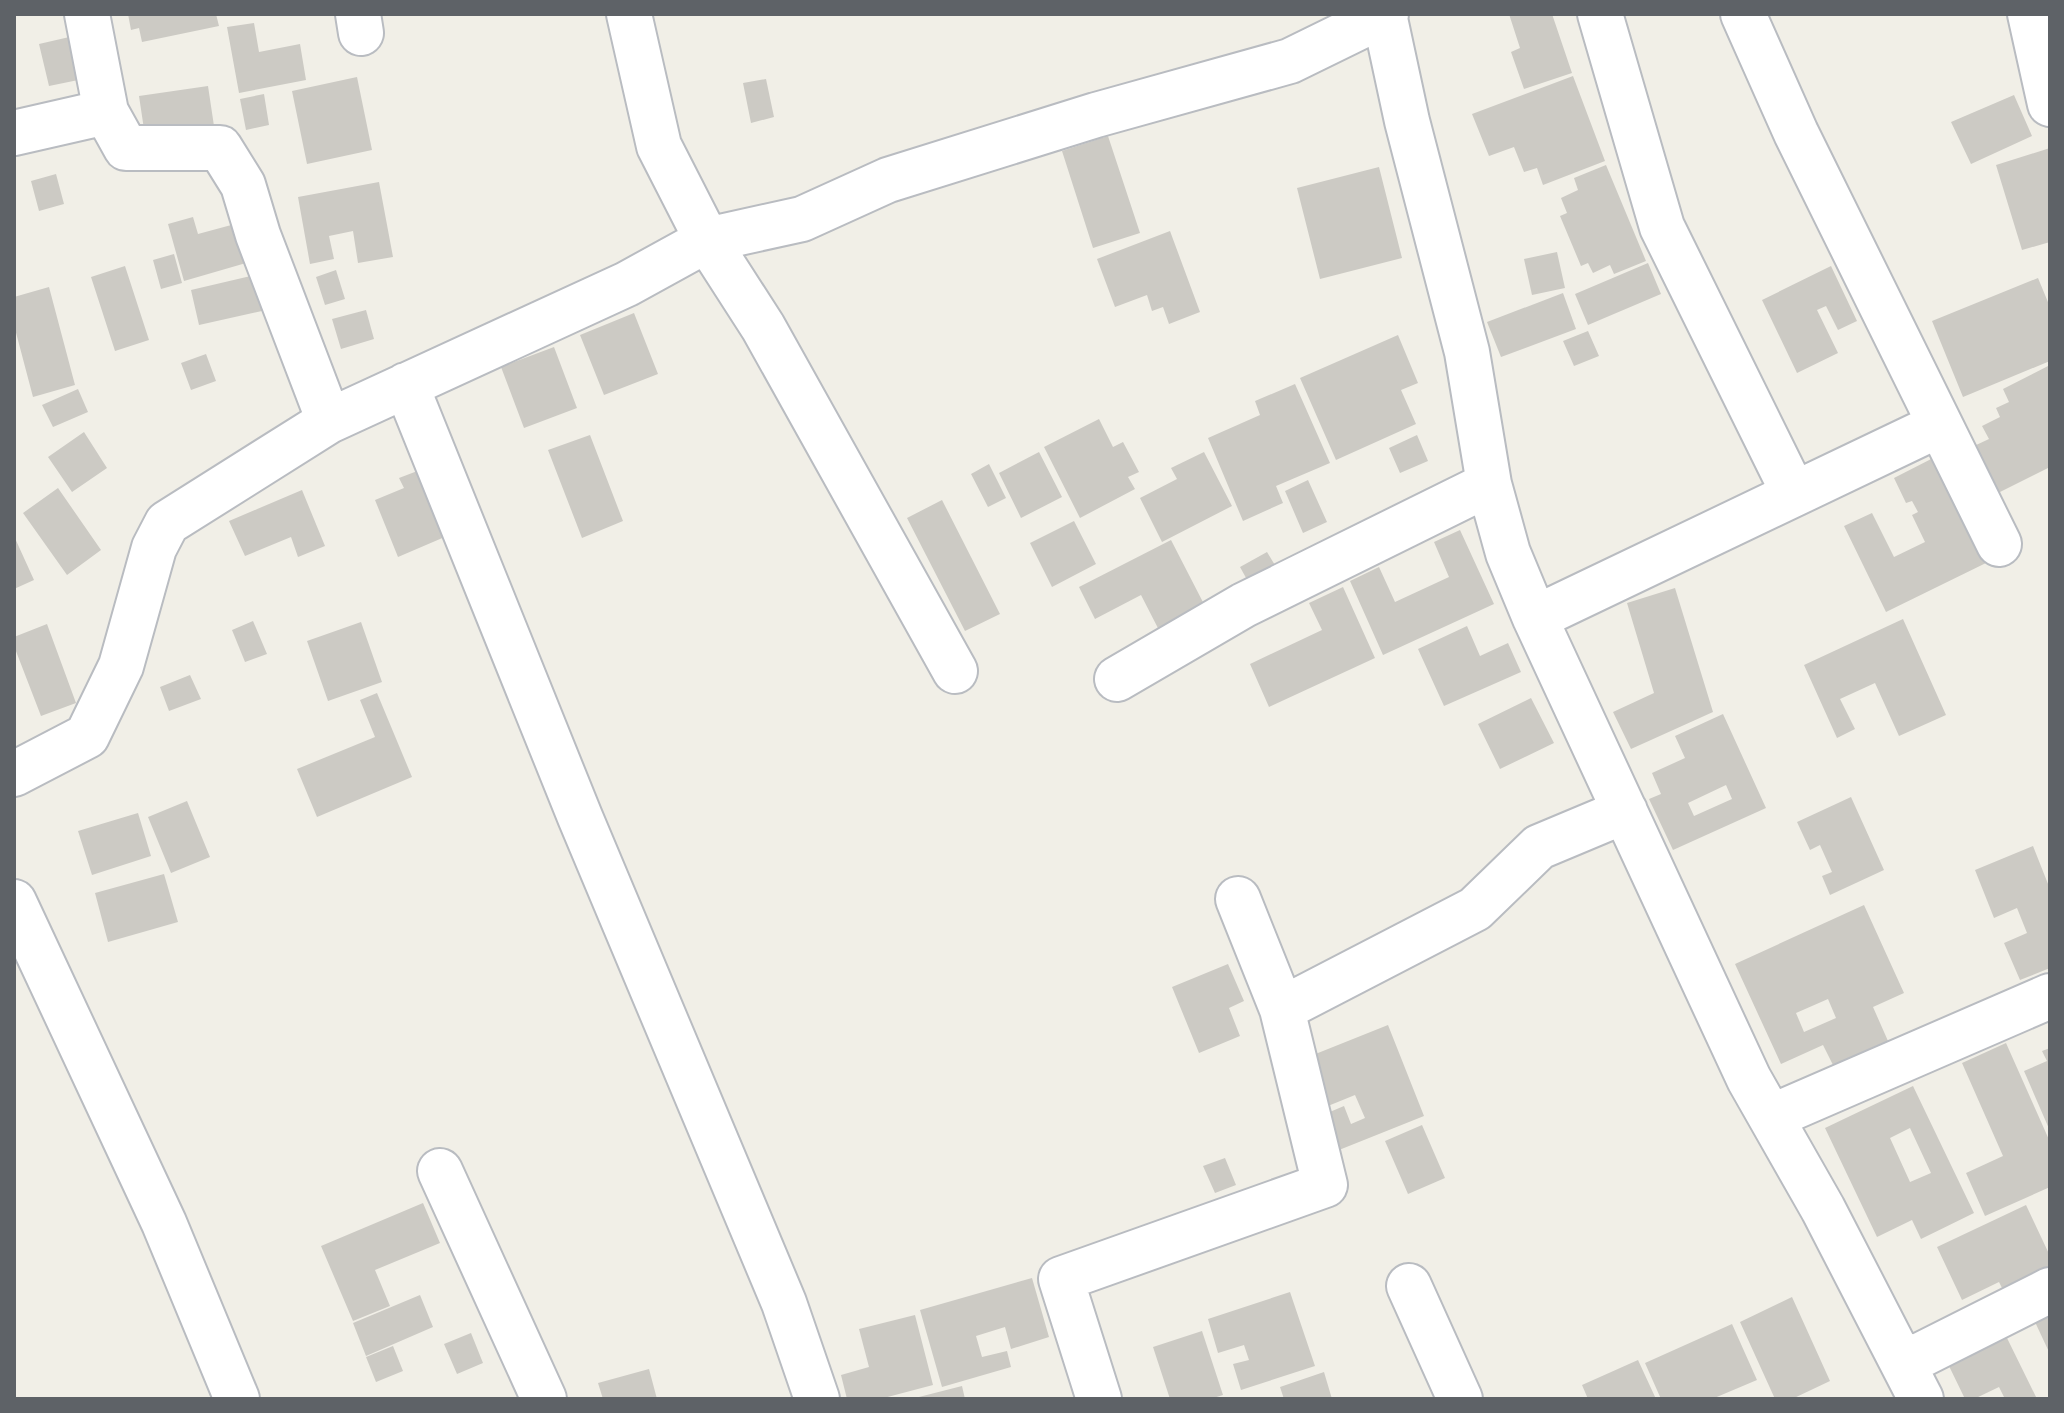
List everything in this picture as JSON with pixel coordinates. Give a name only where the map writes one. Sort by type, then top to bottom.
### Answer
[{"type":"street","points":[[87,14],[106,112],[126,148],[220,148],[243,185],[258,235],[329,421]]},
{"type":"street","points":[[629,14],[659,146],[707,240],[763,327],[955,671]]},
{"type":"street","points":[[14,774],[87,736],[121,666],[154,548],[167,523],[329,421],[627,284],[707,240],[802,219],[888,180],[1096,115],[1290,61],[1385,14],[1407,121],[1467,352],[1489,484],[1508,553],[1535,618],[1749,1079],[1823,1209],[1912,1382],[2050,1290]]},
{"type":"street","points":[[1600,14],[1662,227],[1794,494]]},
{"type":"street","points":[[1743,14],[1796,133],[1999,544]]},
{"type":"street","points":[[2030,14],[2050,104]]},
{"type":"street","points":[[14,133],[106,112]]},
{"type":"street","points":[[406,385],[580,817],[784,1303],[817,1399]]},
{"type":"street","points":[[1535,618],[1939,425]]},
{"type":"street","points":[[1117,679],[1244,605],[1489,484]]},
{"type":"street","points":[[1282,1009],[1475,909],[1539,847],[1625,811]]},
{"type":"street","points":[[1099,1399],[1061,1279],[1325,1185],[1282,1009],[1238,899]]},
{"type":"street","points":[[14,902],[164,1223],[237,1399]]},
{"type":"street","points":[[1771,1117],[2050,996]]},
{"type":"street","points":[[440,1171],[544,1399]]},
{"type":"street","points":[[1409,1286],[1460,1399]]},
{"type":"building","points":[[128,14],[216,14],[219,26],[142,42],[139,28],[131,30]]},
{"type":"building","points":[[1509,14],[1552,14],[1572,73],[1524,89],[1511,52],[1520,48]]},
{"type":"building","points":[[254,23],[259,52],[300,44],[306,80],[239,93],[227,27]]},
{"type":"building","points":[[78,35],[88,78],[49,86],[39,44]]},
{"type":"building","points":[[1573,76],[1605,161],[1543,185],[1537,168],[1524,172],[1514,147],[1489,156],[1472,114]]},
{"type":"building","points":[[357,77],[372,150],[307,164],[292,91]]},
{"type":"building","points":[[766,79],[774,117],[751,123],[743,83]]},
{"type":"building","points":[[208,86],[214,126],[145,136],[139,96]]},
{"type":"building","points":[[264,94],[269,125],[246,130],[240,99]]},
{"type":"building","points":[[2014,95],[2032,136],[1971,164],[1951,122]]},
{"type":"building","points":[[1108,136],[1140,233],[1093,248],[1062,151]]},
{"type":"building","points":[[2050,148],[2050,242],[2022,250],[1996,165]]},
{"type":"building","points":[[1606,165],[1646,261],[1614,274],[1610,265],[1593,273],[1588,263],[1581,266],[1560,216],[1567,213],[1561,198],[1578,190],[1574,178]]},
{"type":"building","points":[[1379,167],[1402,258],[1320,279],[1297,188]]},
{"type":"building","points":[[56,174],[64,204],[39,211],[31,181]]},
{"type":"building","points":[[379,182],[393,257],[358,263],[353,231],[329,236],[334,259],[310,264],[298,197]]},
{"type":"building","points":[[193,217],[198,234],[235,224],[246,263],[184,281],[168,224]]},
{"type":"building","points":[[1170,231],[1200,312],[1169,324],[1163,307],[1152,311],[1147,295],[1115,307],[1097,259]]},
{"type":"building","points":[[1557,252],[1565,288],[1532,295],[1524,259]]},
{"type":"building","points":[[174,254],[182,283],[161,289],[153,260]]},
{"type":"building","points":[[1648,263],[1661,294],[1588,325],[1575,294]]},
{"type":"building","points":[[125,266],[149,340],[115,351],[91,277]]},
{"type":"building","points":[[1831,266],[1857,321],[1838,330],[1826,306],[1817,310],[1838,353],[1797,373],[1762,300]]},
{"type":"building","points":[[336,270],[345,299],[325,305],[316,277]]},
{"type":"building","points":[[263,273],[271,309],[199,325],[191,290]]},
{"type":"building","points":[[2038,278],[2050,307],[2050,361],[1963,397],[1932,321]]},
{"type":"building","points":[[49,287],[75,385],[33,397],[14,325],[14,297]]},
{"type":"building","points":[[1563,293],[1576,329],[1501,357],[1487,322]]},
{"type":"building","points":[[366,310],[374,339],[341,349],[332,319]]},
{"type":"building","points":[[634,313],[658,374],[604,395],[580,335]]},
{"type":"building","points":[[1588,331],[1599,356],[1574,366],[1563,341]]},
{"type":"building","points":[[1398,335],[1418,383],[1401,390],[1416,424],[1336,460],[1300,378]]},
{"type":"building","points":[[554,347],[577,408],[524,428],[501,367]]},
{"type":"building","points":[[206,354],[216,381],[191,390],[181,363]]},
{"type":"building","points":[[2050,365],[2050,467],[1998,493],[1974,446],[1989,439],[1982,426],[2000,417],[1996,408],[2009,402],[2003,389]]},
{"type":"building","points":[[1295,384],[1330,463],[1276,486],[1283,503],[1243,521],[1208,438],[1260,415],[1255,401]]},
{"type":"building","points":[[78,389],[88,412],[53,427],[42,405]]},
{"type":"building","points":[[1099,419],[1113,447],[1123,442],[1139,472],[1128,477],[1135,489],[1080,518],[1044,447]]},
{"type":"building","points":[[84,432],[107,468],[72,492],[48,457]]},
{"type":"building","points":[[590,435],[623,521],[582,538],[548,450]]},
{"type":"building","points":[[1417,435],[1428,461],[1400,473],[1389,448]]},
{"type":"building","points":[[1039,452],[1062,497],[1021,518],[999,473]]},
{"type":"building","points":[[1204,452],[1232,506],[1162,542],[1140,498],[1177,479],[1171,468]]},
{"type":"building","points":[[1937,456],[1988,562],[1886,612],[1844,526],[1872,513],[1894,557],[1925,542],[1912,515],[1918,512],[1912,501],[1906,503],[1894,478]]},
{"type":"building","points":[[989,464],[1006,498],[988,507],[971,474]]},
{"type":"building","points":[[420,470],[447,536],[398,557],[375,500],[404,488],[399,478]]},
{"type":"building","points":[[1308,480],[1327,522],[1303,533],[1285,491]]},
{"type":"building","points":[[58,488],[101,550],[67,575],[23,513]]},
{"type":"building","points":[[302,490],[325,546],[298,557],[291,537],[245,556],[229,521]]},
{"type":"building","points":[[942,500],[1000,614],[965,631],[907,518]]},
{"type":"building","points":[[1074,521],[1096,564],[1052,587],[1030,543]]},
{"type":"building","points":[[1460,530],[1494,604],[1383,655],[1350,581],[1379,567],[1395,602],[1449,577],[1434,542]]},
{"type":"building","points":[[14,536],[34,580],[14,589]]},
{"type":"building","points":[[1171,540],[1207,610],[1161,634],[1141,595],[1095,619],[1079,587]]},
{"type":"building","points":[[1267,552],[1278,570],[1250,585],[1240,567]]},
{"type":"building","points":[[1343,587],[1375,658],[1269,707],[1250,664],[1322,630],[1309,603]]},
{"type":"building","points":[[1675,588],[1713,712],[1631,749],[1613,712],[1654,693],[1627,603]]},
{"type":"building","points":[[1903,619],[1946,715],[1899,736],[1875,683],[1840,699],[1855,729],[1837,738],[1804,665]]},
{"type":"building","points":[[253,621],[267,654],[245,662],[232,630]]},
{"type":"building","points":[[361,622],[382,682],[328,701],[307,641]]},
{"type":"building","points":[[47,624],[76,703],[41,716],[14,646],[14,637]]},
{"type":"building","points":[[1467,626],[1480,656],[1508,643],[1521,672],[1444,706],[1418,649]]},
{"type":"building","points":[[190,675],[201,699],[169,711],[160,687]]},
{"type":"building","points":[[377,693],[412,777],[317,817],[297,769],[375,737],[360,700]]},
{"type":"building","points":[[1531,698],[1554,743],[1500,769],[1478,724]]},
{"type":"building","points":[[1723,714],[1766,808],[1673,850],[1649,799],[1661,794],[1652,773],[1685,758],[1675,736]],"holes":[[[1726,785],[1732,799],[1694,816],[1688,803]]]},
{"type":"building","points":[[1851,797],[1884,870],[1830,895],[1822,876],[1832,872],[1820,845],[1810,850],[1797,822]]},
{"type":"building","points":[[187,801],[210,857],[171,873],[148,817]]},
{"type":"building","points":[[138,813],[151,856],[92,875],[78,831]]},
{"type":"building","points":[[2033,846],[2050,889],[2050,968],[2020,980],[2004,943],[2027,933],[2017,908],[1994,918],[1975,870]]},
{"type":"building","points":[[164,874],[178,922],[108,942],[95,893]]},
{"type":"building","points":[[1864,905],[1904,993],[1873,1007],[1888,1041],[1833,1065],[1823,1045],[1781,1064],[1735,964]],"holes":[[[1828,999],[1836,1018],[1804,1032],[1796,1013]]]},
{"type":"building","points":[[1228,964],[1244,1001],[1229,1008],[1240,1036],[1199,1053],[1172,987]]},
{"type":"building","points":[[1388,1025],[1424,1116],[1339,1150],[1325,1114],[1344,1106],[1351,1124],[1365,1118],[1355,1095],[1323,1108],[1303,1059]]},
{"type":"building","points":[[2006,1043],[2050,1142],[2050,1187],[1985,1216],[1966,1173],[2003,1156],[1962,1063]]},
{"type":"building","points":[[2050,1048],[2050,1131],[2024,1071],[2047,1061],[2042,1051]]},
{"type":"building","points":[[1913,1086],[1974,1213],[1921,1239],[1912,1220],[1877,1237],[1825,1128]],"holes":[[[1910,1128],[1931,1173],[1910,1182],[1890,1138]]]},
{"type":"building","points":[[1422,1125],[1445,1178],[1408,1194],[1385,1141]]},
{"type":"building","points":[[1225,1158],[1236,1185],[1215,1193],[1203,1166]]},
{"type":"building","points":[[423,1203],[440,1243],[375,1270],[390,1306],[353,1321],[321,1246]]},
{"type":"building","points":[[2026,1205],[2050,1256],[2050,1283],[2009,1302],[1999,1282],[1962,1300],[1937,1247]]},
{"type":"building","points":[[1032,1278],[1049,1337],[1011,1349],[1005,1327],[976,1336],[982,1357],[1007,1351],[1011,1367],[942,1387],[920,1310]]},
{"type":"building","points":[[1290,1292],[1315,1366],[1241,1390],[1233,1364],[1249,1360],[1244,1345],[1218,1353],[1208,1319]]},
{"type":"building","points":[[420,1295],[433,1327],[366,1356],[353,1323]]},
{"type":"building","points":[[1792,1297],[1830,1381],[1792,1399],[1775,1399],[1740,1322]]},
{"type":"building","points":[[915,1315],[933,1385],[880,1399],[847,1399],[841,1375],[869,1367],[859,1329]]},
{"type":"building","points":[[2050,1315],[2050,1354],[2035,1322]]},
{"type":"building","points":[[1732,1324],[1757,1380],[1712,1399],[1661,1399],[1645,1363]]},
{"type":"building","points":[[1202,1331],[1223,1395],[1210,1399],[1170,1399],[1153,1347]]},
{"type":"building","points":[[471,1333],[483,1363],[457,1374],[444,1344]]},
{"type":"building","points":[[2007,1338],[2037,1399],[2005,1399],[1999,1387],[1974,1399],[1965,1399],[1949,1366]]},
{"type":"building","points":[[393,1346],[403,1371],[376,1382],[366,1357]]},
{"type":"building","points":[[1638,1360],[1656,1399],[1588,1399],[1582,1385]]},
{"type":"building","points":[[649,1369],[657,1399],[603,1399],[598,1383]]},
{"type":"building","points":[[1324,1372],[1332,1399],[1284,1399],[1280,1387]]},
{"type":"building","points":[[962,1386],[965,1399],[915,1399],[915,1398]]}]
